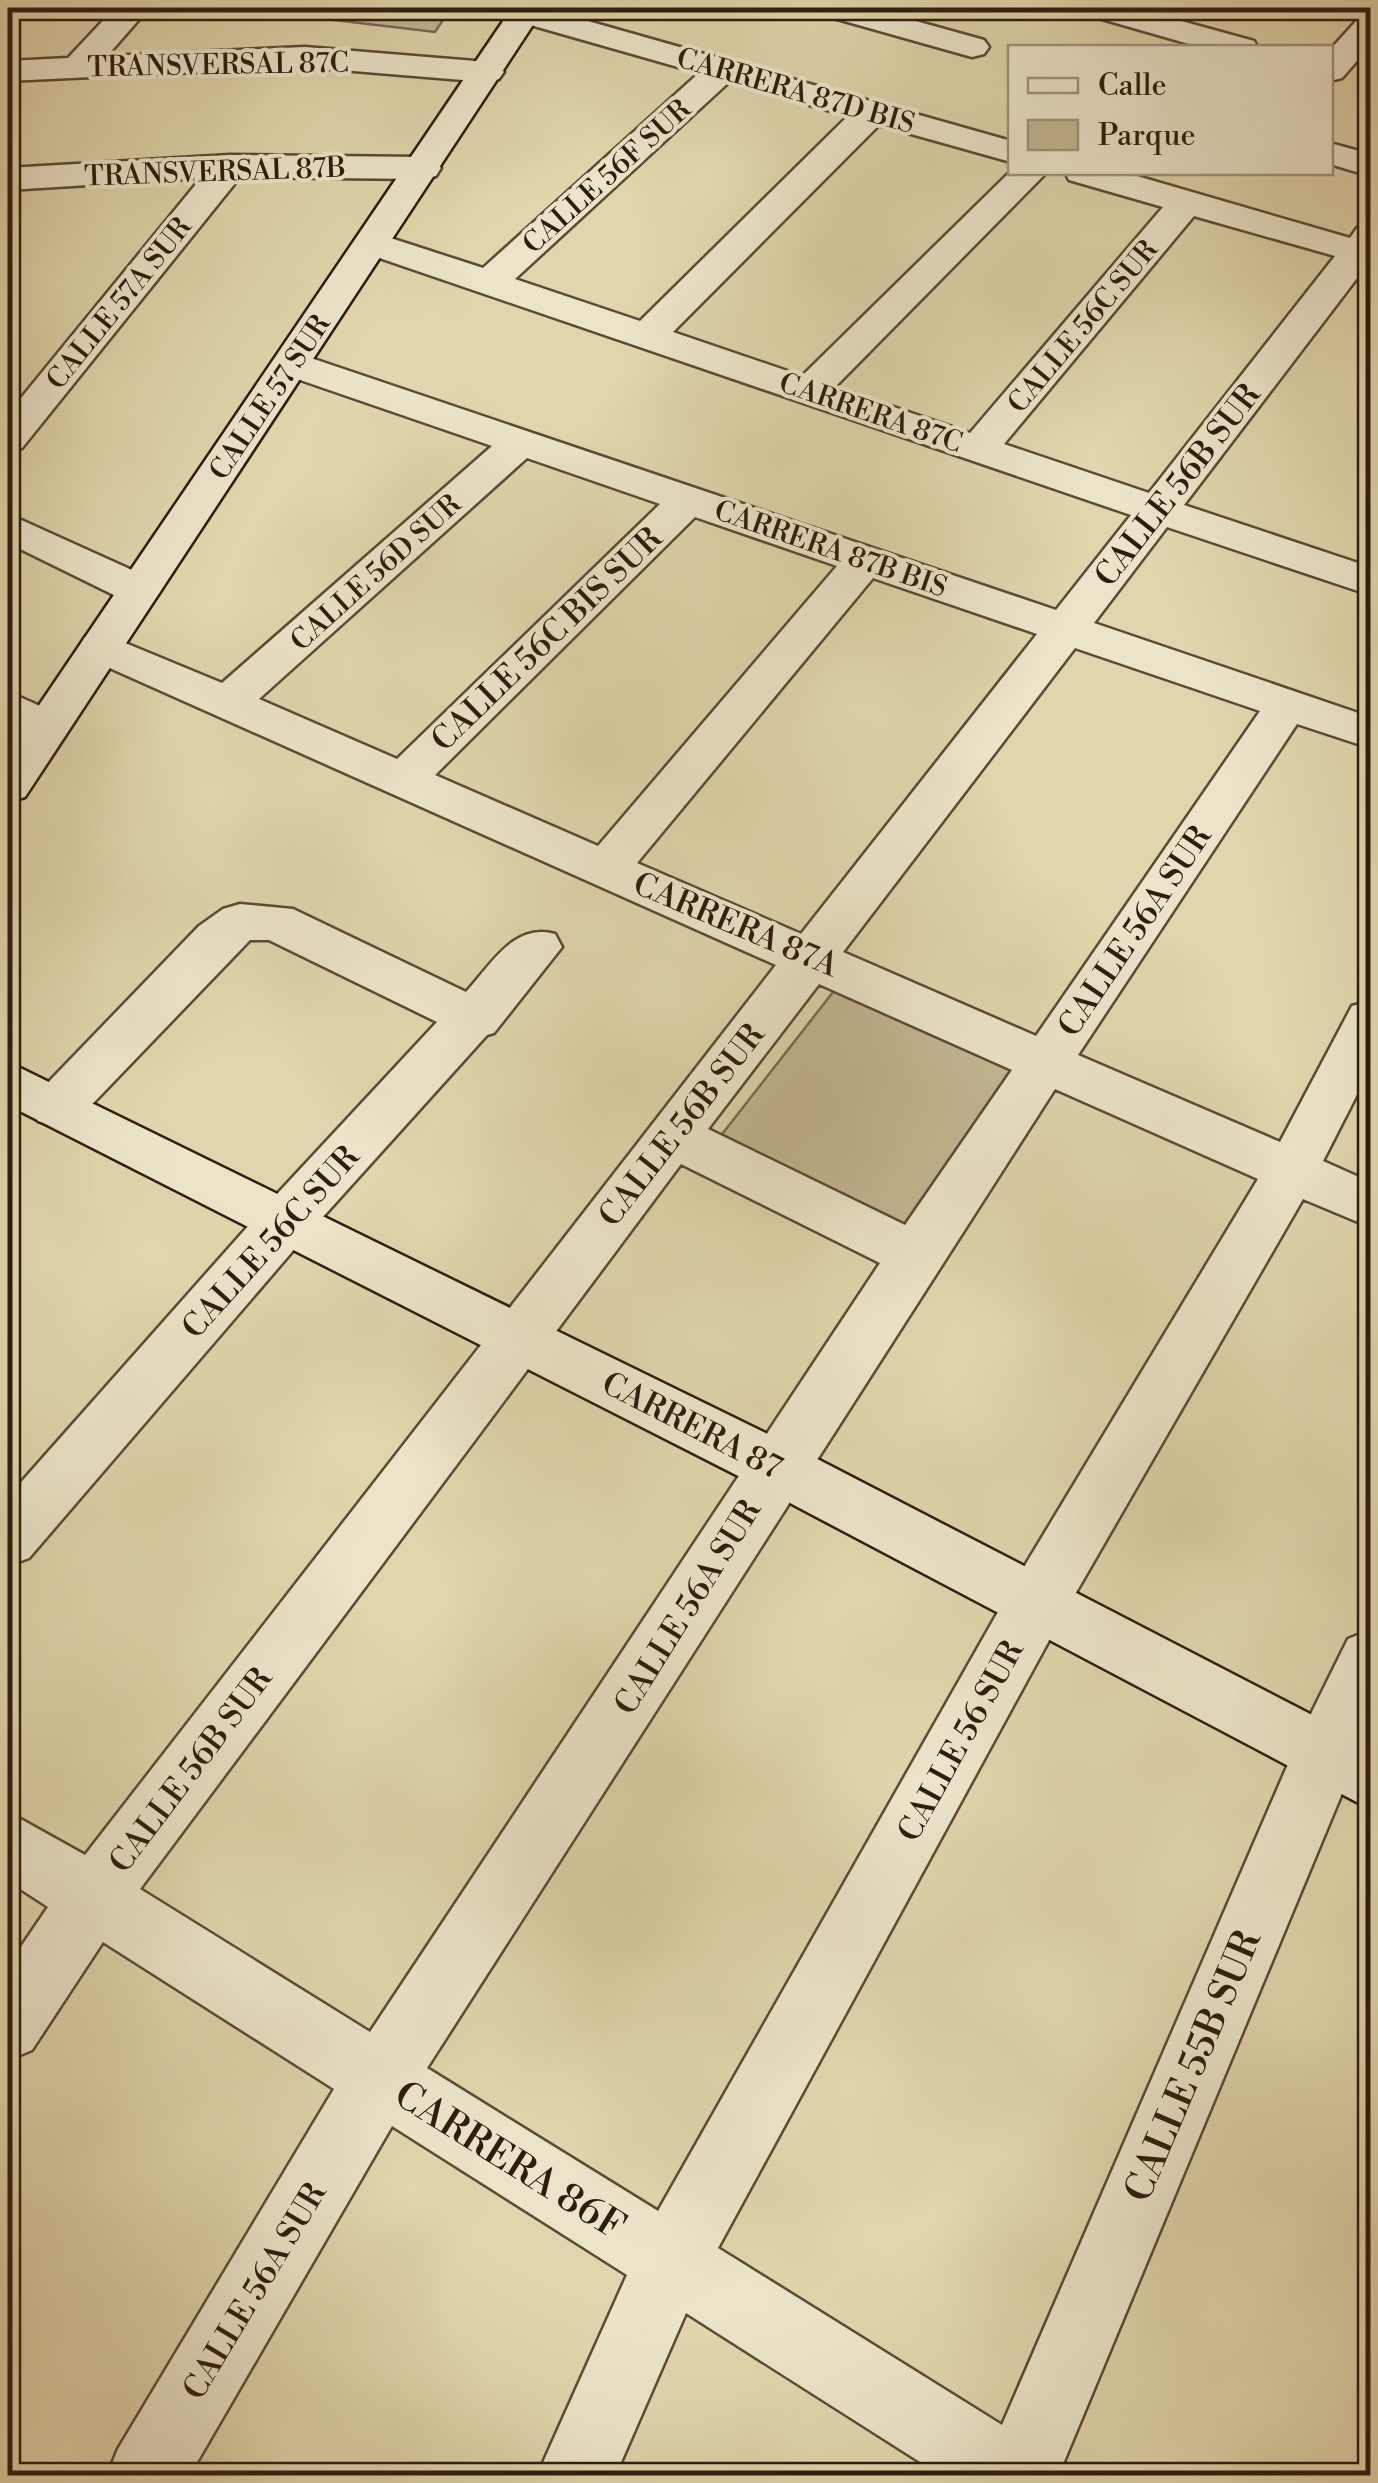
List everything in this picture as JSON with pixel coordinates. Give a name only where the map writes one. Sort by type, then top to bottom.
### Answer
[{"type":"street","points":[[835,8],[972,47]]},
{"type":"street","points":[[1100,8],[1186,18],[1236,45]]},
{"type":"street","name":"CARRERA 87D BIS","points":[[526,10],[1008,151]]},
{"type":"street","name":"CALLE 57 SUR","points":[[8,786],[27,717],[101,647],[526,10]]},
{"type":"street","points":[[78,67],[125,17]]},
{"type":"street","points":[[1333,69],[1370,26]]},
{"type":"street","name":"TRANSVERSAL 87C","points":[[8,71],[305,56],[487,72]]},
{"type":"street","name":"CALLE 56F SUR","points":[[489,283],[723,69]]},
{"type":"street","points":[[1333,73],[1370,84]]},
{"type":"street","points":[[647,336],[872,112]]},
{"type":"street","points":[[1333,154],[1370,165]]},
{"type":"street","name":"TRANSVERSAL 87B","points":[[23,178],[230,166],[423,168]]},
{"type":"street","name":"CALLE 57A SUR","points":[[8,439],[230,166]]},
{"type":"street","points":[[809,391],[1027,175]]},
{"type":"street","points":[[1092,175],[1366,248]]},
{"type":"street","points":[[8,214],[23,178]]},
{"type":"street","name":"CALLE 56C SUR","points":[[978,449],[1186,202]]},
{"type":"street","name":"CARRERA 87C","points":[[372,244],[1369,579]]},
{"type":"street","name":"CALLE 56B SUR","points":[[8,2026],[93,1898],[517,1336],[1366,248]]},
{"type":"street","name":"CARRERA 87B BIS","points":[[291,364],[1370,733]]},
{"type":"street","name":"CALLE 56D SUR","points":[[230,701],[520,443]]},
{"type":"street","name":"CALLE 56C BIS SUR","points":[[404,778],[688,500]]},
{"type":"street","points":[[8,527],[139,590]]},
{"type":"street","points":[[606,868],[865,560]]},
{"type":"street","name":"CARRERA 87A","points":[[101,647],[812,956],[1370,1205]]},
{"type":"street","name":"CALLE 56A SUR","points":[[145,2476],[380,2078],[914,1255],[1288,704]]},
{"type":"street","points":[[32,1094],[240,922],[276,922],[476,1019]]},
{"type":"street","name":"CALLE 56C SUR","points":[[8,1539],[284,1223],[476,1019],[537,947]]},
{"type":"street","name":"CALLE 56 SUR","points":[[575,2476],[671,2261],[1037,1602],[1365,1043]]},
{"type":"street","name":"CARRERA 87","points":[[32,1094],[776,1466],[1348,1766]]},
{"type":"street","points":[[672,1136],[914,1255]]},
{"type":"street","name":"CALLE 55B SUR","points":[[1016,2476],[1348,1766],[1370,1659]]},
{"type":"street","name":"CARRERA 86F","points":[[8,1844],[1016,2476]]},
{"type":"green space","points":[[233,8],[451,8],[435,32]]},
{"type":"green space","points":[[837,987],[1018,1070],[906,1229],[719,1138]]}]
